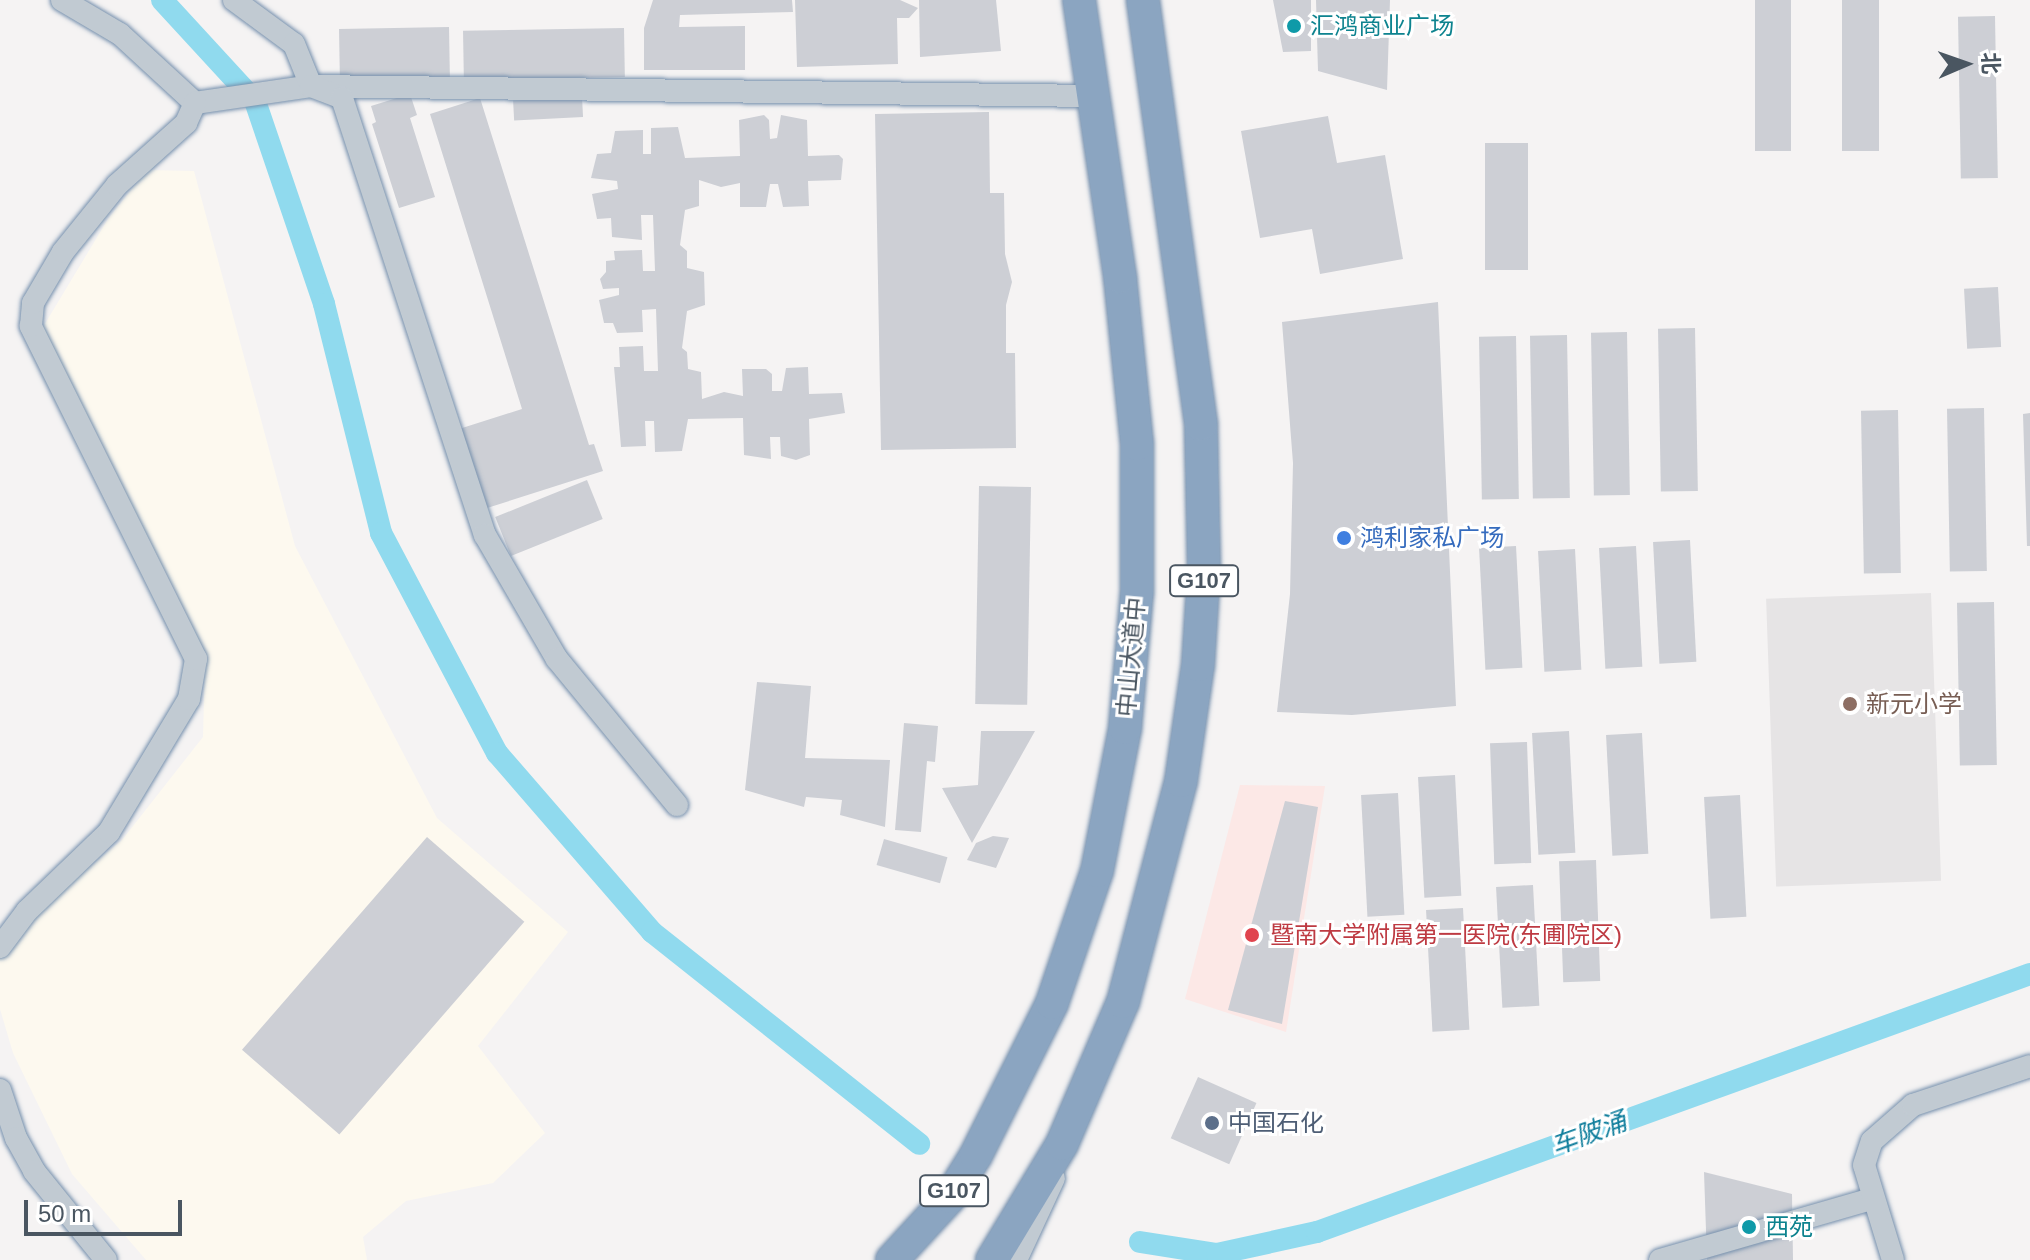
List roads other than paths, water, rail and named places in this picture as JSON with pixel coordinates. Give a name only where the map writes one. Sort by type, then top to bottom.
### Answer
[{"type":"highway","name":"中山大道中","points":[[892,1260],[950,1197],[1031,1047],[1082,921],[1117,777],[1134,629],[1139,495],[1127,333],[1079,0]]},
{"type":"highway","name":"G107","points":[[1062,1144],[1101,1058],[1140,948],[1181,781],[1202,618],[1201,424],[1143,0]]},
{"type":"highway","points":[[992,1260],[1062,1144]]},
{"type":"street","points":[[62,0],[120,34],[195,103]]},
{"type":"street","points":[[234,0],[294,44],[311,86],[342,98],[485,535],[557,659],[677,805]]},
{"type":"street","points":[[195,103],[311,86],[1094,96]]},
{"type":"street","points":[[0,947],[27,911],[109,832],[189,699],[196,659],[31,326],[33,303],[63,252],[117,185],[186,123],[195,103]]},
{"type":"street","points":[[1893,1260],[1871,1199],[1864,1165],[1872,1141],[1913,1105],[2030,1066]]},
{"type":"street","points":[[0,1090],[34,1171],[106,1260]]},
{"type":"street","points":[[1016,1260],[1040,1214],[1062,1144]]},
{"type":"street","points":[[1660,1260],[1871,1199]]},
{"type":"waterway","points":[[162,0],[255,101],[324,304],[381,533],[497,753],[652,932],[919,1144]]},
{"type":"waterway","name":"车陂涌","points":[[1140,1242],[1217,1254],[1317,1232],[2030,974]]},
{"type":"place","name":"汇鸿商业广场","points":[[1294,26]]},
{"type":"place","name":"鸿利家私广场","points":[[1344,538]]},
{"type":"place","name":"新元小学","points":[[1850,704]]},
{"type":"place","name":"暨南大学附属第一医院(东圃院区)","points":[[1252,935]]},
{"type":"place","name":"中国石化","points":[[1212,1123]]},
{"type":"place","name":"西苑","points":[[1749,1227]]}]
